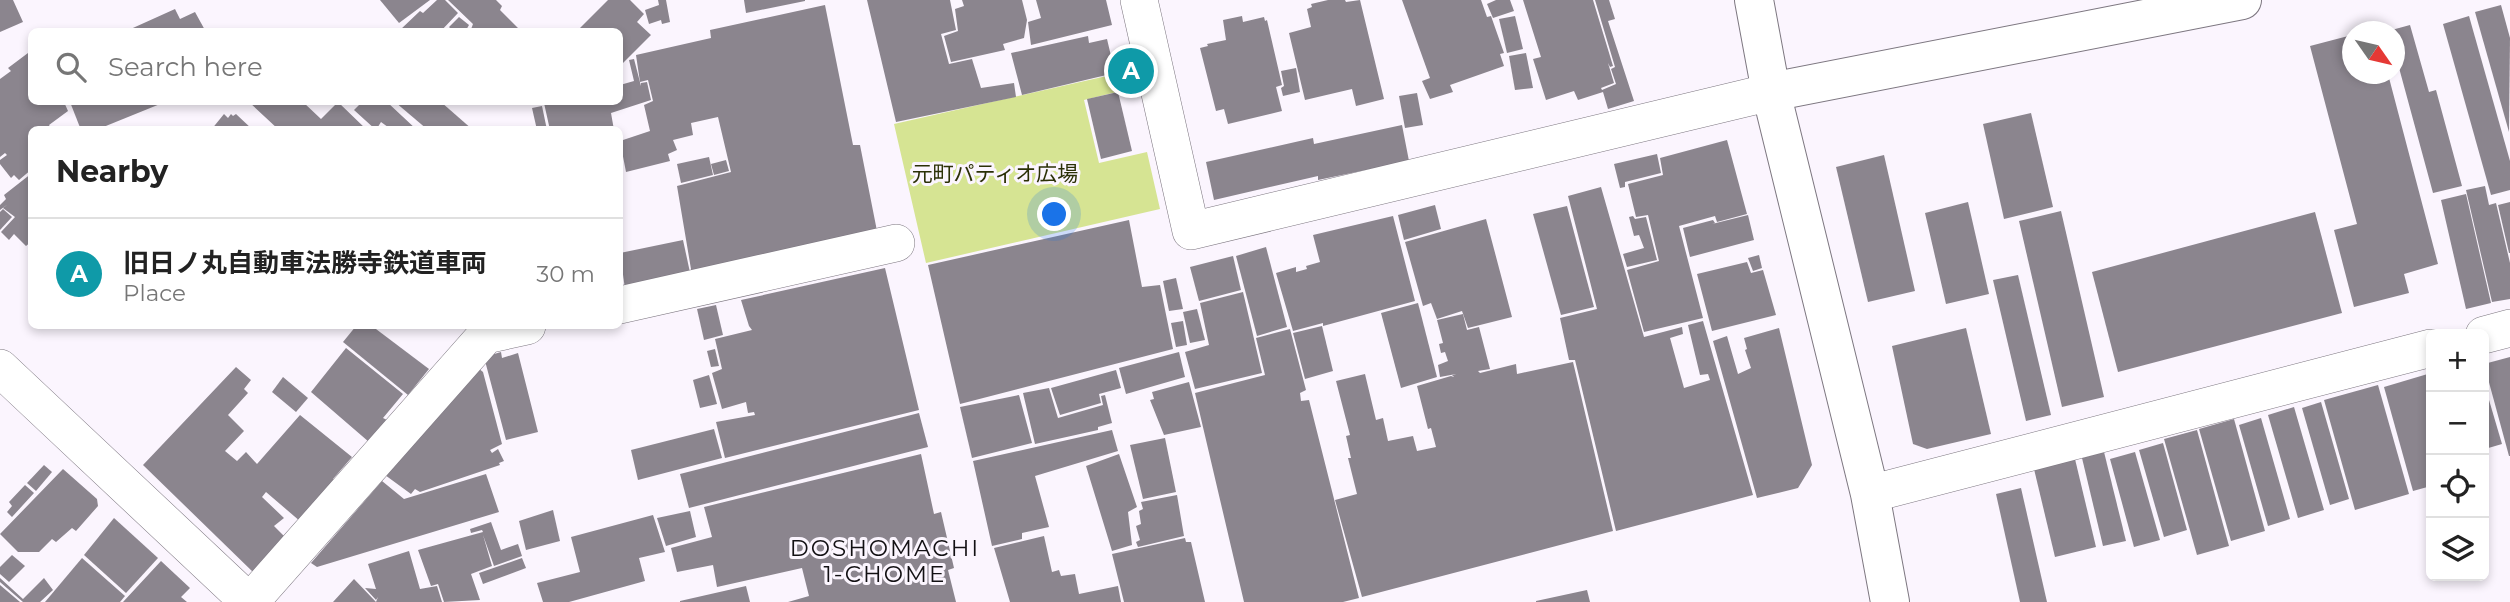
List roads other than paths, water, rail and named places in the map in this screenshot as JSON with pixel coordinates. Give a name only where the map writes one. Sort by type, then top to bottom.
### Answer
[{"type":"street","points":[[1139,0],[1191,231],[1772,92],[2242,0]]},
{"type":"street","points":[[1754,0],[1772,92],[1870,494],[1890,602]]},
{"type":"street","points":[[623,304],[896,243]]},
{"type":"street","points":[[2489,334],[2510,328]]},
{"type":"street","points":[[0,368],[249,602],[486,335],[513,329]]},
{"type":"street","points":[[1870,494],[2426,349]]},
{"type":"place","name":"旧日ノ丸自動車法勝寺鉄道車両","points":[[1131,71]]},
{"type":"district","name":"DOSHOMACHI 1-CHOME","points":[[885,561]]},
{"type":"park label","name":"元町パティオ広場","points":[[995,174]]}]
